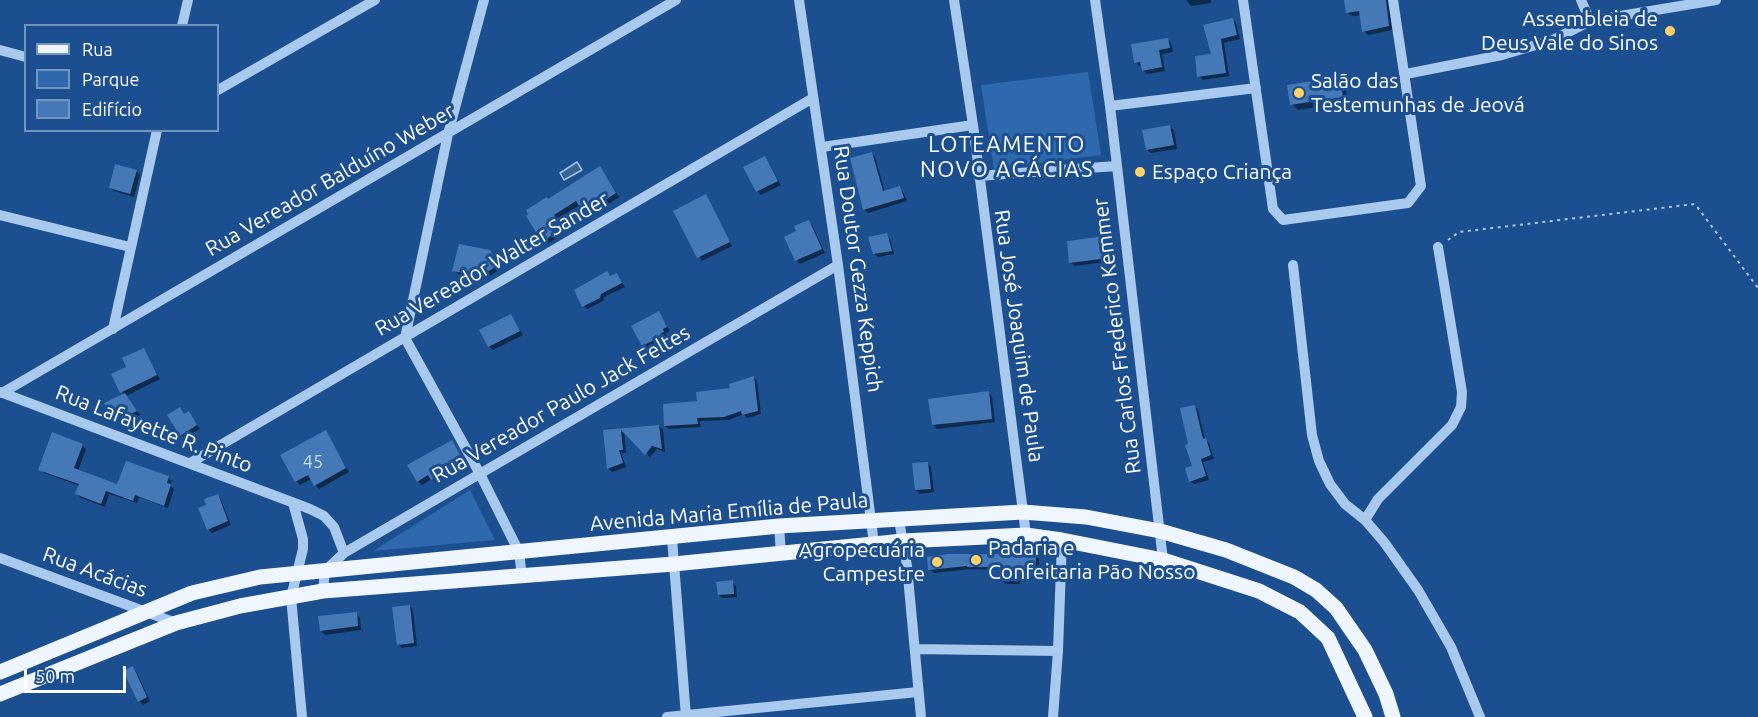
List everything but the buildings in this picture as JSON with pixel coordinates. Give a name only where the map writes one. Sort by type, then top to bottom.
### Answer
[{"type":"main road","name":"Avenida Maria Emília de Paula","points":[[0,672],[203,590],[260,577],[779,526],[1023,512],[1086,518],[1160,531],[1226,550],[1294,577],[1316,590],[1336,608],[1365,650],[1386,694],[1393,717]]},
{"type":"main road","points":[[0,694],[176,623],[240,606],[323,591],[674,564],[903,541],[1026,535],[1162,560],[1258,591],[1300,612],[1328,638],[1365,717]]},
{"type":"street","points":[[182,24],[188,0]]},
{"type":"street","points":[[219,89],[375,0]]},
{"type":"street","points":[[484,0],[448,134],[405,338],[480,474],[519,552],[522,577]]},
{"type":"street","name":"Rua Vereador Balduíno Weber","points":[[1,392],[676,0]]},
{"type":"street","name":"Rua Doutor Gezza Keppich","points":[[800,0],[822,147],[874,544]]},
{"type":"street","name":"Rua José Joaquim de Paula","points":[[954,0],[1026,535]]},
{"type":"street","name":"Rua Carlos Frederico Kemmer","points":[[1095,0],[1110,106],[1162,560]]},
{"type":"street","points":[[1243,0],[1273,209],[1283,220],[1408,203],[1421,186],[1394,0]]},
{"type":"street","points":[[1581,0],[1590,21]]},
{"type":"street","points":[[1406,74],[1502,55],[1553,40],[1590,21],[1716,0]]},
{"type":"street","points":[[0,50],[24,56]]},
{"type":"street","points":[[1110,106],[1256,88]]},
{"type":"street","name":"Rua Vereador Walter Sander","points":[[190,463],[813,98]]},
{"type":"street","points":[[822,147],[972,125]]},
{"type":"street","points":[[113,329],[157,132]]},
{"type":"street","points":[[978,176],[1116,166]]},
{"type":"street","points":[[0,215],[130,248]]},
{"type":"street","points":[[1365,520],[1378,500],[1452,425],[1461,407],[1462,392],[1438,247]]},
{"type":"street","name":"Rua Vereador Paulo Jack Feltes","points":[[325,571],[344,553],[838,265]]},
{"type":"street","points":[[1293,266],[1312,435],[1319,460],[1330,484],[1345,504],[1365,520],[1401,565],[1435,618],[1464,677],[1480,717]]},
{"type":"street","name":"Rua Lafayette R. Pinto","points":[[1,392],[324,516],[334,527],[344,553]]},
{"type":"street","points":[[293,504],[303,539],[303,549],[291,597],[302,717]]},
{"type":"street","points":[[899,520],[907,566],[921,717]]},
{"type":"street","points":[[779,526],[780,554]]},
{"type":"street","points":[[672,538],[686,716]]},
{"type":"street","points":[[1053,717],[1062,540]]},
{"type":"street","name":"Rua Acácias","points":[[0,558],[176,623]]},
{"type":"street","points":[[323,591],[325,571]]},
{"type":"street","points":[[915,649],[1058,651]]},
{"type":"street","points":[[667,717],[918,692]]},
{"type":"path","points":[[1438,247],[1459,232],[1695,204],[1758,288]]},
{"type":"green space","points":[[1088,72],[1101,155],[994,169],[981,85]]},
{"type":"green space","points":[[470,490],[495,540],[373,551]]},
{"type":"shaded area","points":[[577,162],[582,170],[564,180],[560,173]]},
{"type":"place","name":"Assembleia de Deus Vale do Sinos","points":[[1670,31]]},
{"type":"place","name":"Salão das Testemunhas de Jeová","points":[[1299,93]]},
{"type":"place","name":"Espaço Criança","points":[[1140,172]]},
{"type":"place","name":"Padaria e Confeitaria Pão Nosso","points":[[976,560]]},
{"type":"place","name":"Agropecuária Campestre","points":[[937,562]]},
{"type":"district","name":"LOTEAMENTO NOVO ACÁCIAS","points":[[1007,158]]}]
